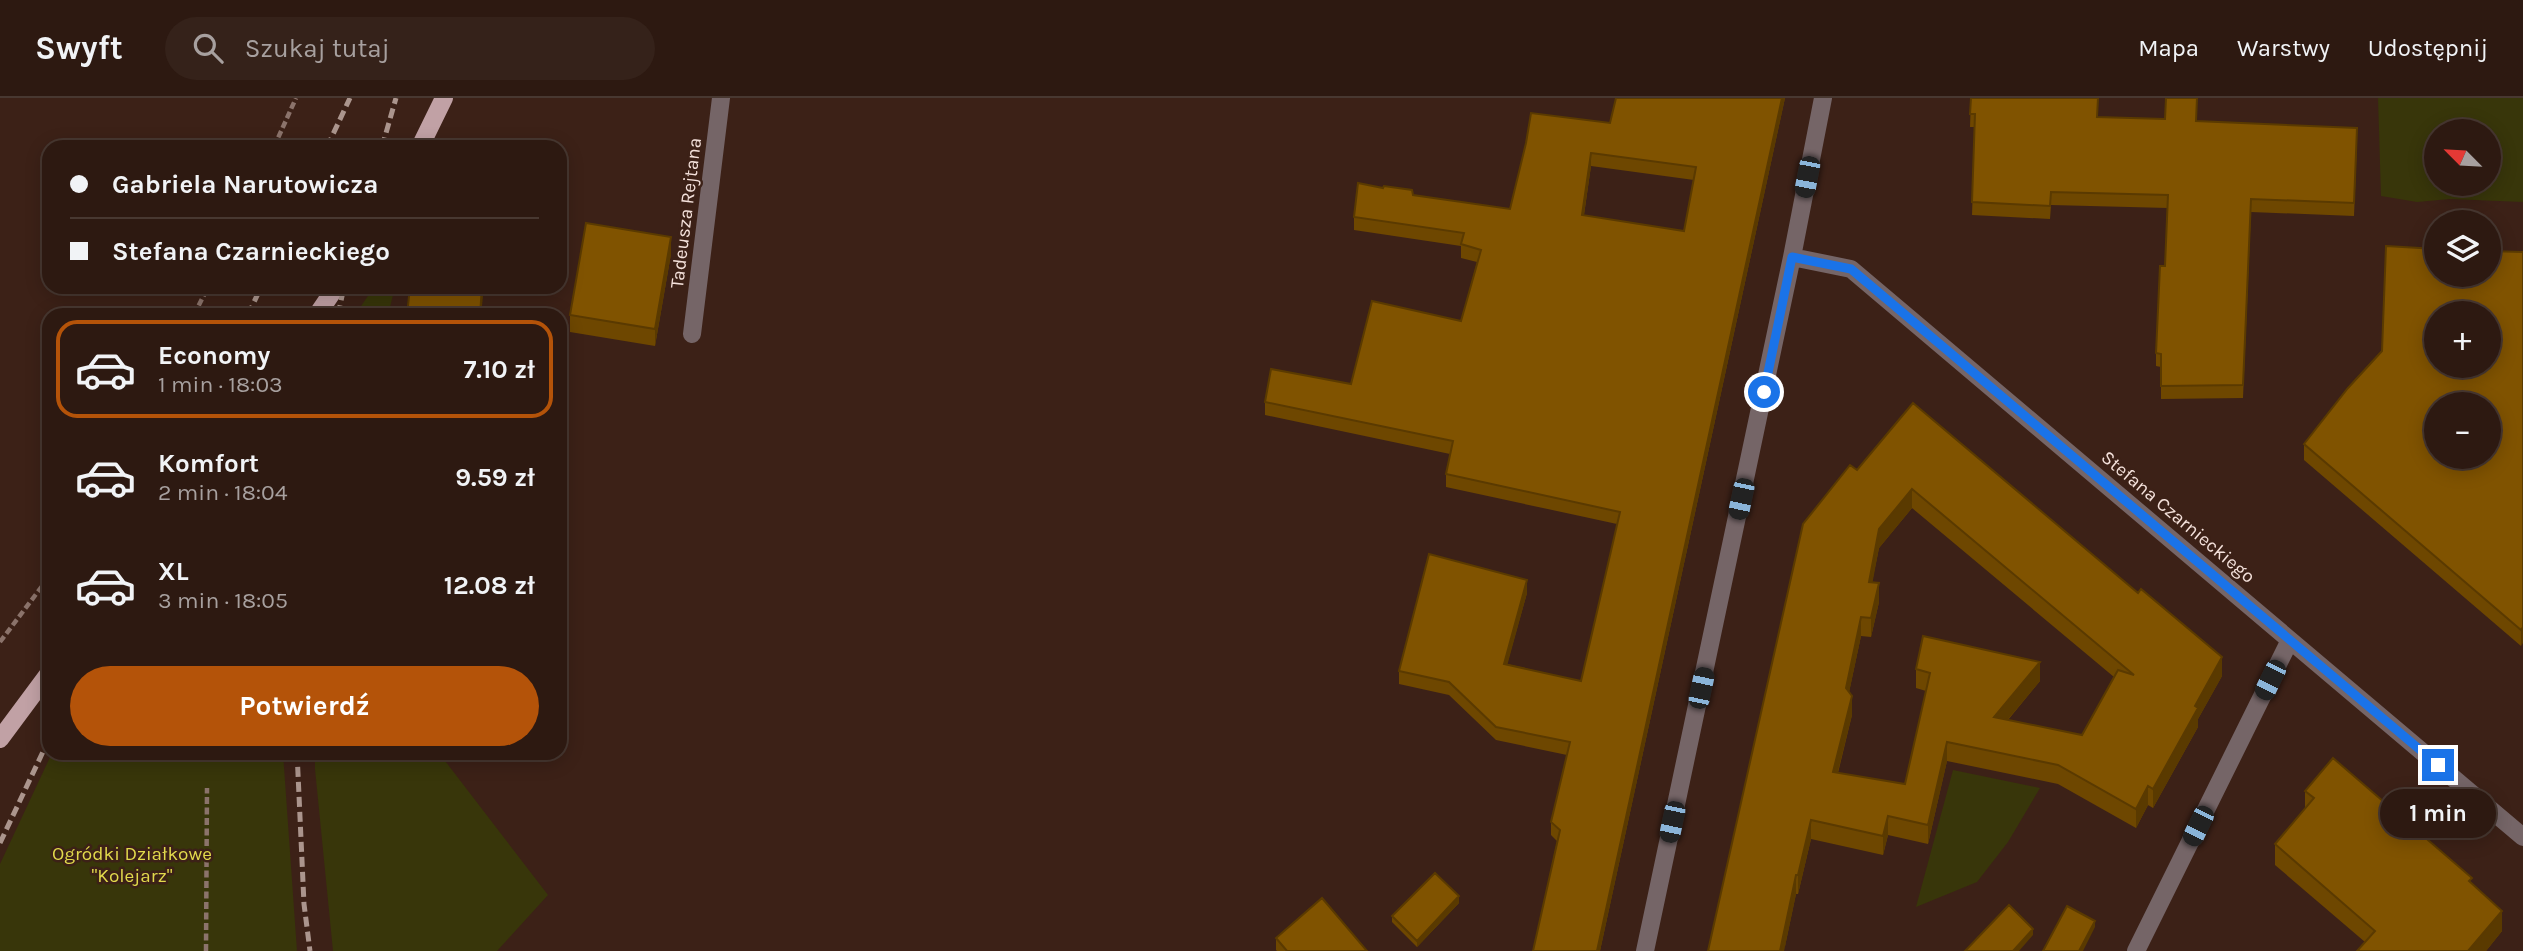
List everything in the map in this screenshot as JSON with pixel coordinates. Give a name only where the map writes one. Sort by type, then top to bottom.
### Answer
[{"type":"main road","points":[[423,140],[444,98]]},
{"type":"main road","points":[[0,739],[42,682]]},
{"type":"street","name":"Tadeusza Rejtana","points":[[692,334],[721,98]]},
{"type":"street","points":[[1645,951],[1792,257],[1823,98]]},
{"type":"street","name":"Stefana Czarnieckiego","points":[[1792,257],[1851,269],[2523,837]]},
{"type":"street","points":[[2136,951],[2290,640]]},
{"type":"path","points":[[277,140],[296,98]]},
{"type":"path","points":[[0,642],[42,587]]},
{"type":"path","points":[[206,951],[207,788]]},
{"type":"green space","points":[[2378,98],[2523,98],[2523,202],[2450,199],[2417,202],[2381,196]]},
{"type":"green space","points":[[369,294],[393,294],[390,308],[360,308]]},
{"type":"green space","name":"Ogródki Działkowe \"Kolejarz\"","points":[[49,760],[283,760],[297,951],[0,951],[0,864]]},
{"type":"green space","points":[[315,760],[444,760],[548,895],[497,951],[333,951]]},
{"type":"green space","points":[[1953,770],[2040,788],[2008,842],[1977,882],[1916,907]]},
{"type":"building","points":[[1616,98],[1782,98],[1597,951],[1533,951],[1560,830],[1551,822],[1570,742],[1496,727],[1449,682],[1399,671],[1429,554],[1527,580],[1504,664],[1581,681],[1620,512],[1446,474],[1453,441],[1265,402],[1271,369],[1351,384],[1372,301],[1461,321],[1481,250],[1461,244],[1464,233],[1354,217],[1358,183],[1412,190],[1413,195],[1510,209],[1531,113],[1610,123]],"holes":[[[1591,153],[1696,167],[1684,231],[1582,215]]]},
{"type":"building","points":[[1971,98],[2098,98],[2097,117],[2165,119],[2166,98],[2197,98],[2196,121],[2357,128],[2354,203],[2251,199],[2243,385],[2161,386],[2161,354],[2156,353],[2160,266],[2165,266],[2168,195],[2051,192],[2050,206],[1972,202],[1975,114],[1970,114]]},
{"type":"building","points":[[586,223],[671,237],[655,329],[570,315]]},
{"type":"building","points":[[2386,246],[2424,248],[2424,287],[2501,287],[2501,251],[2523,252],[2521,630],[2304,444],[2348,388],[2382,351]]},
{"type":"building","points":[[409,294],[482,294],[480,308],[408,308]]},
{"type":"building","points":[[1913,403],[2138,593],[2141,589],[2222,657],[2195,706],[2198,708],[2153,789],[2148,786],[2136,809],[2058,765],[1947,742],[1928,825],[1888,816],[1883,836],[1811,820],[1780,951],[1708,951],[1803,524],[1850,465],[1857,470]],"holes":[[[1912,489],[2134,675],[2118,670],[2082,735],[1994,717],[2040,662],[1923,636],[1916,669],[1930,673],[1905,784],[1833,772],[1852,696],[1846,688],[1861,617],[1871,618],[1879,583],[1869,582],[1879,529]]]},
{"type":"building","points":[[2333,758],[2472,878],[2469,881],[2502,911],[2468,951],[2357,951],[2375,931],[2275,844],[2314,798],[2305,791]]},
{"type":"building","points":[[1435,873],[1459,896],[1417,941],[1392,916]]},
{"type":"building","points":[[1322,898],[1367,951],[1287,951],[1276,938]]},
{"type":"building","points":[[2009,905],[2033,929],[2013,951],[1965,951]]},
{"type":"building","points":[[2067,906],[2095,921],[2079,951],[2043,951]]},
{"type":"railway","points":[[330,140],[350,98]]},
{"type":"railway","points":[[384,140],[396,98]]},
{"type":"railway","points":[[251,308],[258,294]]},
{"type":"railway","points":[[340,308],[342,294]]},
{"type":"railway","points":[[0,843],[42,754]]},
{"type":"railway","points":[[297,760],[304,904],[310,951]]},
{"type":"route","points":[[1764,392],[1792,257],[1851,269],[2438,765]]}]
